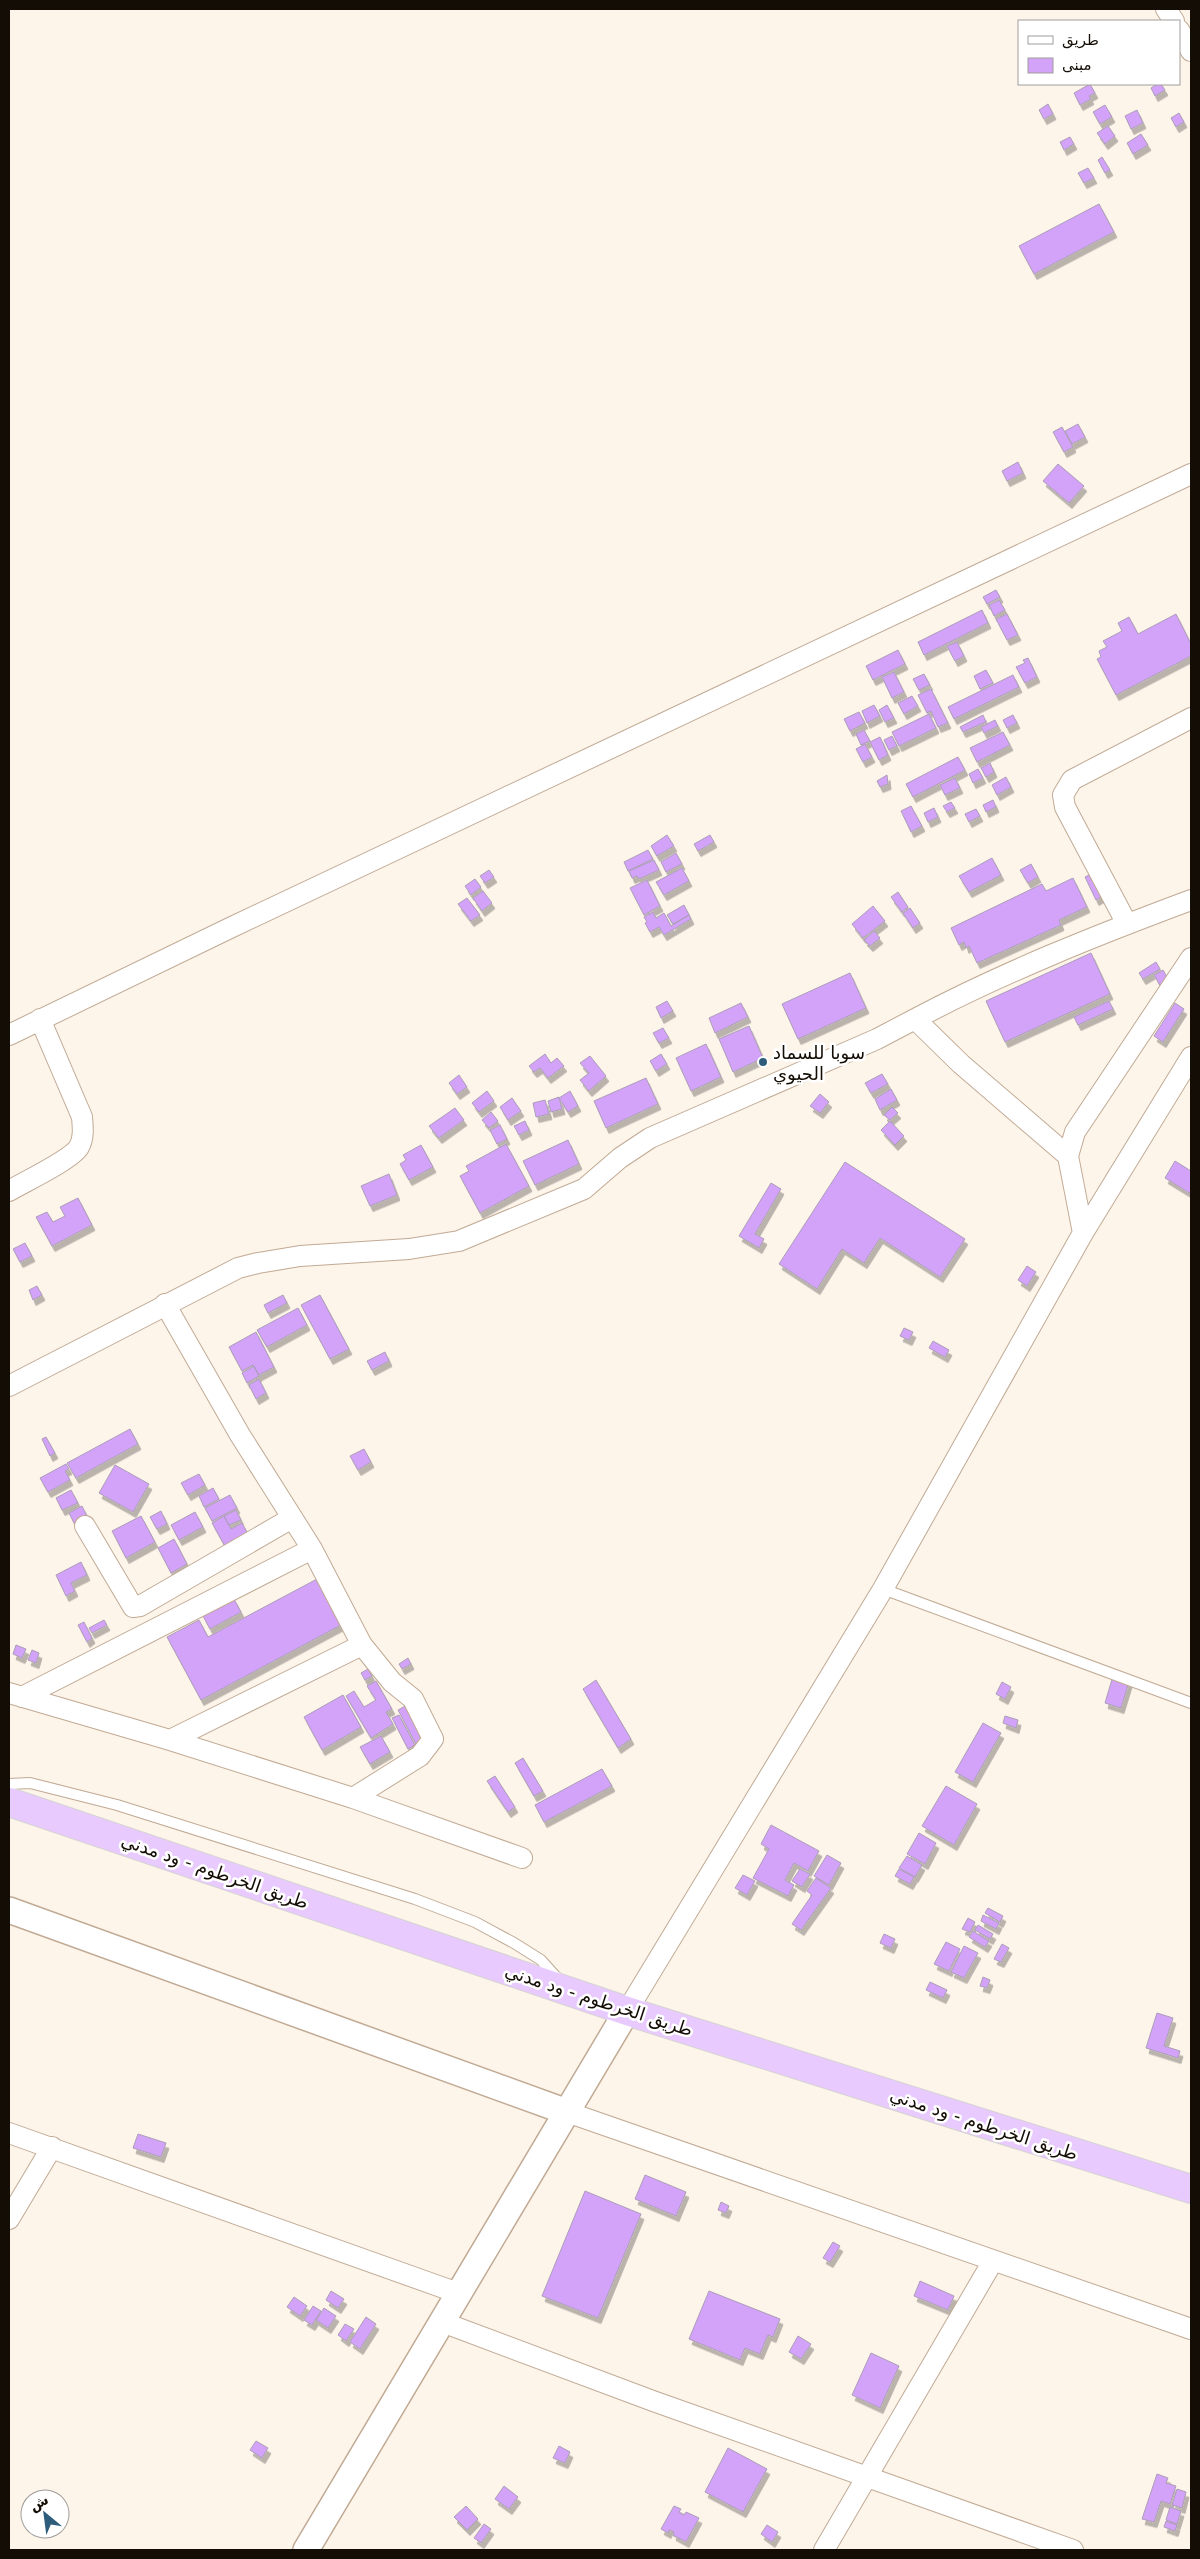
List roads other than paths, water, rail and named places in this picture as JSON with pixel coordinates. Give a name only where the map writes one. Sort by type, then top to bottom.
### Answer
[{"type":"highway","name":"طريق الخرطوم - ود مدني","points":[[9,1802],[627,2010],[1191,2189]]},
{"type":"street","points":[[1166,9],[1173,20]]},
{"type":"street","points":[[1180,32],[1191,51]]},
{"type":"street","points":[[9,1035],[1191,474]]},
{"type":"street","points":[[1127,924],[1065,807],[1063,795],[1072,780],[1191,718]]},
{"type":"street","points":[[9,1386],[238,1268],[258,1262],[300,1256],[418,1248],[451,1243],[475,1235],[584,1189],[627,1153],[650,1138],[877,1039],[958,996],[1031,963],[1191,900]]},
{"type":"street","points":[[1083,1233],[1068,1156],[1075,1132],[1191,958]]},
{"type":"street","points":[[9,1191],[66,1159],[78,1148],[84,1132],[82,1117],[40,1019]]},
{"type":"street","points":[[915,1019],[961,1064],[1068,1156]]},
{"type":"street","points":[[306,2550],[627,2010],[883,1589],[1083,1233],[1191,1057]]},
{"type":"street","points":[[165,1304],[235,1427],[312,1549],[362,1645],[392,1682],[413,1699],[433,1739],[420,1756],[353,1798]]},
{"type":"street","points":[[85,1526],[133,1607],[140,1606],[292,1518]]},
{"type":"street","points":[[15,1695],[312,1549]]},
{"type":"street","points":[[170,1740],[362,1645]]},
{"type":"street","points":[[15,1695],[170,1740],[353,1798],[522,1858]]},
{"type":"street","points":[[9,1910],[567,2112],[1191,2328]]},
{"type":"street","points":[[9,2133],[458,2293]]},
{"type":"street","points":[[9,2220],[52,2147]]},
{"type":"street","points":[[824,2550],[868,2478],[994,2260]]},
{"type":"street","points":[[442,2322],[868,2478],[1072,2550]]},
{"type":"lane","points":[[883,1589],[1191,1703]]},
{"type":"lane","points":[[9,1784],[30,1782],[117,1805],[415,1899],[475,1922],[514,1943],[541,1960],[569,1991]]},
{"type":"place","name":"سوبا للسماد الحيوي","points":[[763,1062]]}]
